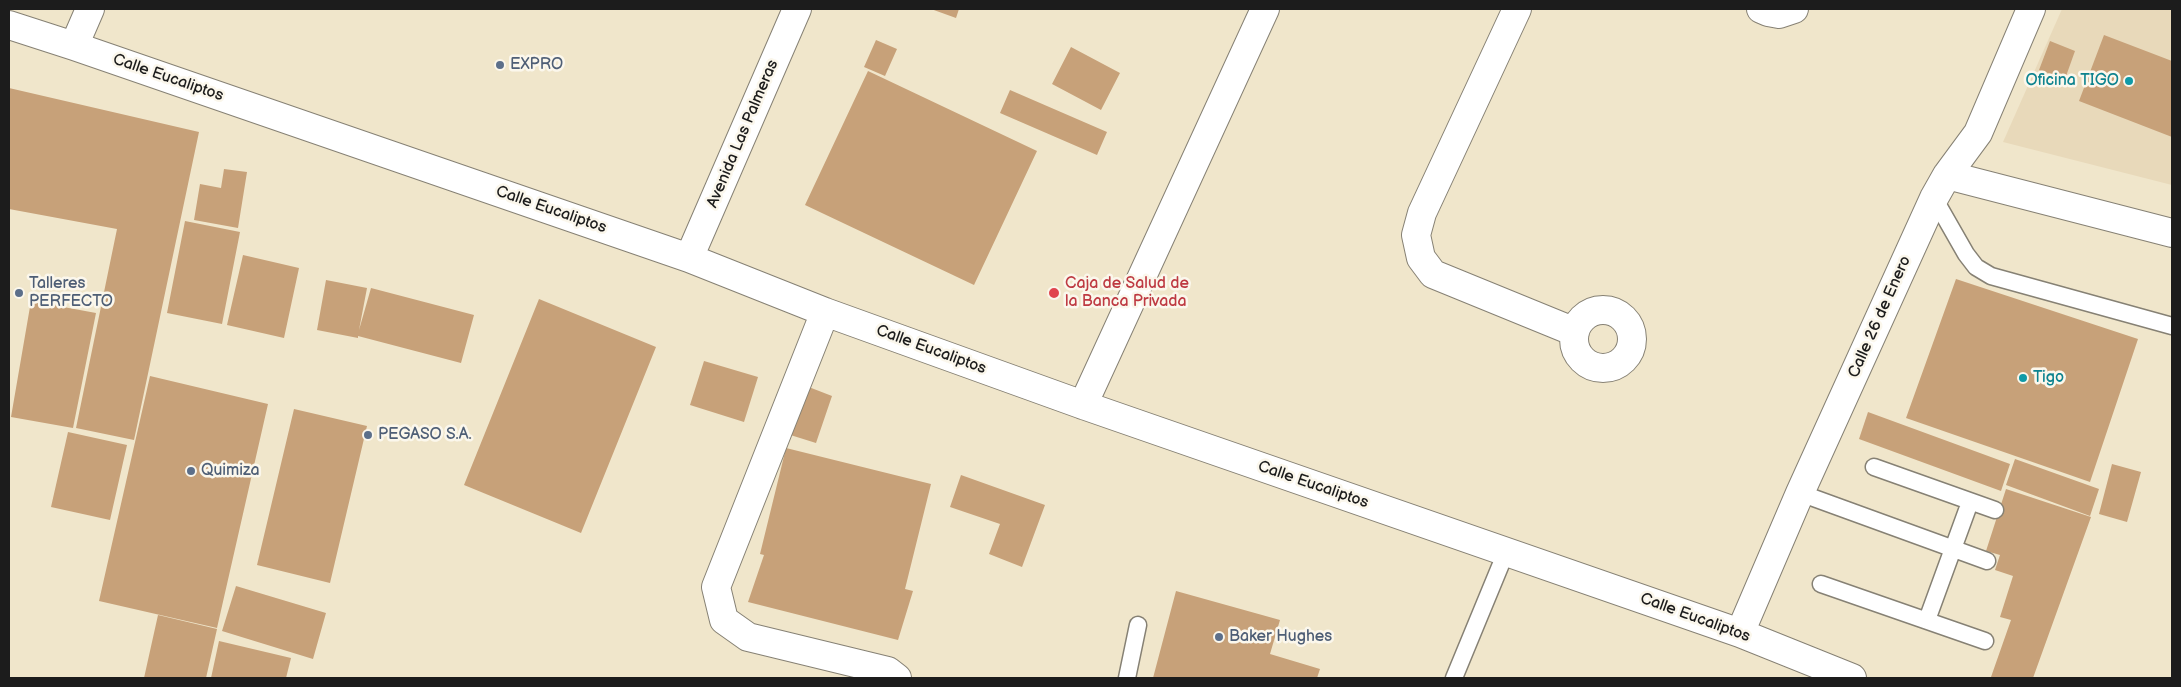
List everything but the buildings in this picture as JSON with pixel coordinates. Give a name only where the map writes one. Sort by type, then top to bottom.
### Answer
[{"type":"street","points":[[74,46],[90,9]]},
{"type":"street","name":"Avenida Las Palmeras","points":[[689,258],[797,9]]},
{"type":"street","points":[[1083,406],[1264,9]]},
{"type":"street","points":[[1516,9],[1422,213],[1416,235],[1421,258],[1433,274],[1574,332]]},
{"type":"street","points":[[1761,9],[1779,14],[1794,9]]},
{"type":"street","name":"Calle 26 de Enero","points":[[1740,632],[1800,493],[1940,187],[1978,133],[2030,9]]},
{"type":"street","name":"Calle Eucaliptos","points":[[9,26],[74,46],[689,258],[825,312],[1083,406],[1740,632],[1852,678]]},
{"type":"street","points":[[1940,187],[2172,233]]},
{"type":"street","points":[[825,312],[716,587],[724,620],[748,637],[888,671],[897,678]]},
{"type":"lane","points":[[1940,187],[1966,254],[1976,267],[1991,276],[2172,326]]},
{"type":"lane","points":[[1874,467],[1995,510]]},
{"type":"lane","points":[[1800,493],[1987,561]]},
{"type":"lane","points":[[1927,620],[1970,502]]},
{"type":"lane","points":[[1454,678],[1506,552]]},
{"type":"lane","points":[[1822,584],[1985,641]]},
{"type":"lane","points":[[1126,678],[1138,625]]},
{"type":"shaded area","points":[[2062,9],[2172,9],[2172,185],[2003,142]]},
{"type":"place","name":"EXPRO","points":[[500,65]]},
{"type":"place","name":"Oficina TIGO","points":[[2129,81]]},
{"type":"place","name":"Talleres PERFECTO","points":[[19,293]]},
{"type":"place","name":"Caja de Salud de la Banca Privada","points":[[1054,293]]},
{"type":"place","name":"Tigo","points":[[2023,378]]},
{"type":"place","name":"PEGASO S.A.","points":[[368,435]]},
{"type":"place","name":"Quimiza","points":[[191,471]]},
{"type":"place","name":"Baker Hughes","points":[[1219,637]]}]
